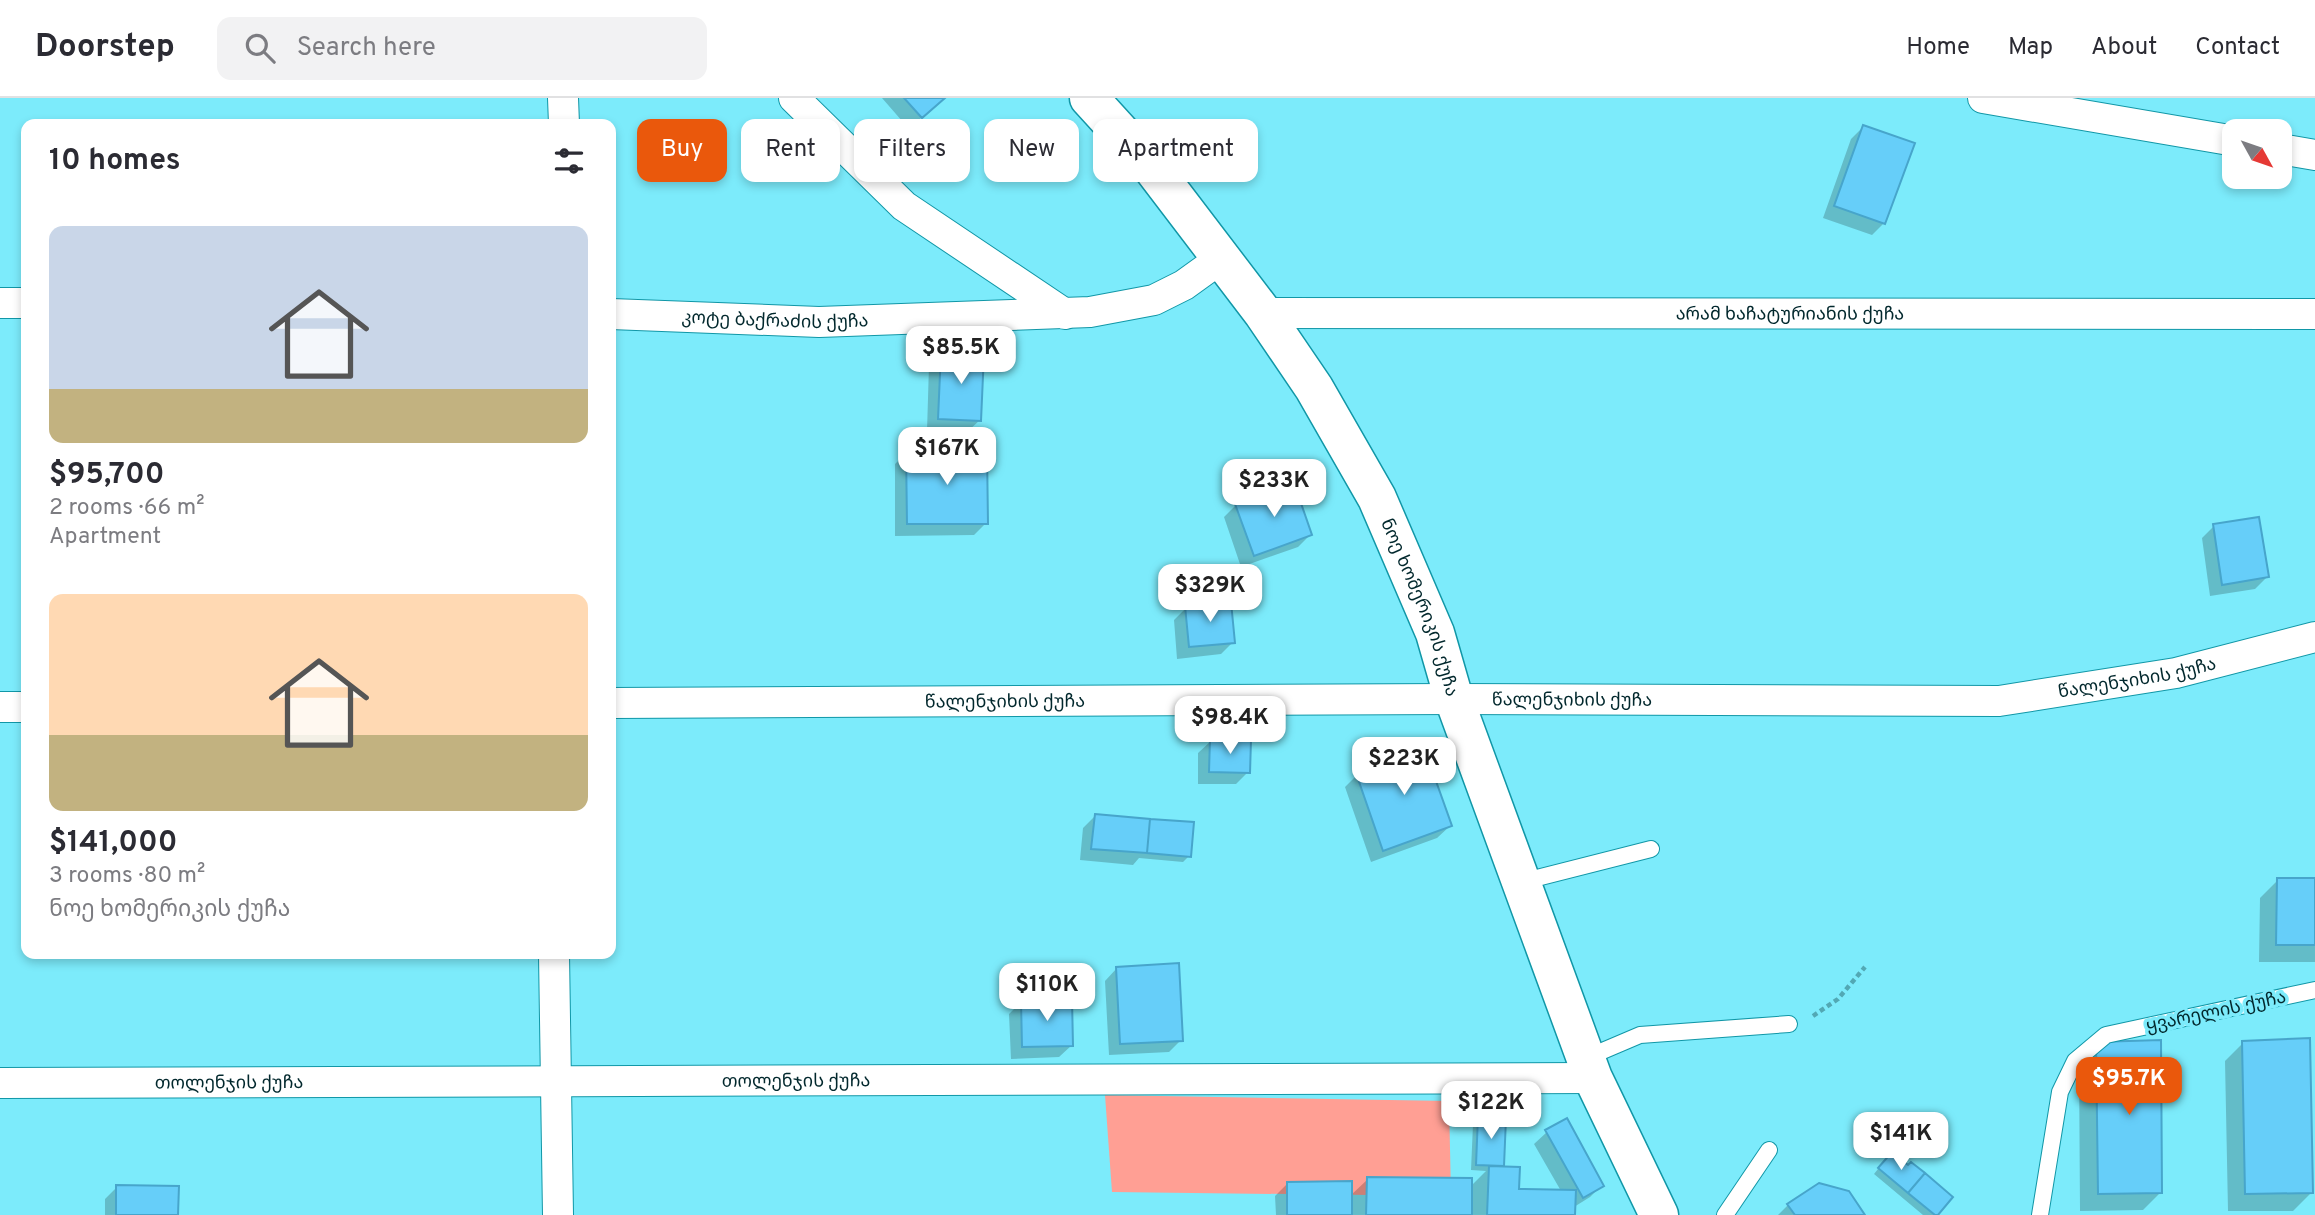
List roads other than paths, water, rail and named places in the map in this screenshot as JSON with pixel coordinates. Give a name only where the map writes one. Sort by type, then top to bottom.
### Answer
[{"type":"street","points":[[563,98],[564,119]]},
{"type":"street","points":[[794,98],[904,206],[1065,314]]},
{"type":"street","name":"ნოე ხომერიკის ქუჩა","points":[[1089,98],[1151,166],[1263,313],[1314,388],[1377,498],[1435,633],[1454,699],[1589,1068],[1659,1215]]},
{"type":"street","points":[[1983,98],[2092,107],[2222,138]]},
{"type":"street","points":[[2292,151],[2315,155]]},
{"type":"street","name":"კოტე ბაქრაძის ქუჩა","points":[[616,314],[819,323],[1065,314],[1116,309],[1154,300],[1184,285],[1220,259]]},
{"type":"street","points":[[0,303],[21,303]]},
{"type":"street","name":"არამ ხაჩატურიანის ქუჩა","points":[[1263,313],[2315,314]]},
{"type":"street","name":"წალენჯიხის ქუჩა","points":[[616,703],[1454,699],[1999,701],[2176,673],[2315,637]]},
{"type":"street","points":[[0,707],[21,707]]},
{"type":"street","points":[[554,959],[558,1215]]},
{"type":"street","name":"თოლენჯის ქუჩა","points":[[0,1083],[555,1083],[1589,1068]]},
{"type":"lane","points":[[1521,882],[1651,849]]},
{"type":"lane","name":"ყვარელის ქუჩა","points":[[2040,1215],[2060,1092],[2075,1061],[2106,1035],[2315,990]]},
{"type":"lane","points":[[1589,1068],[1640,1035],[1789,1024]]},
{"type":"lane","points":[[1725,1215],[1769,1150]]}]
